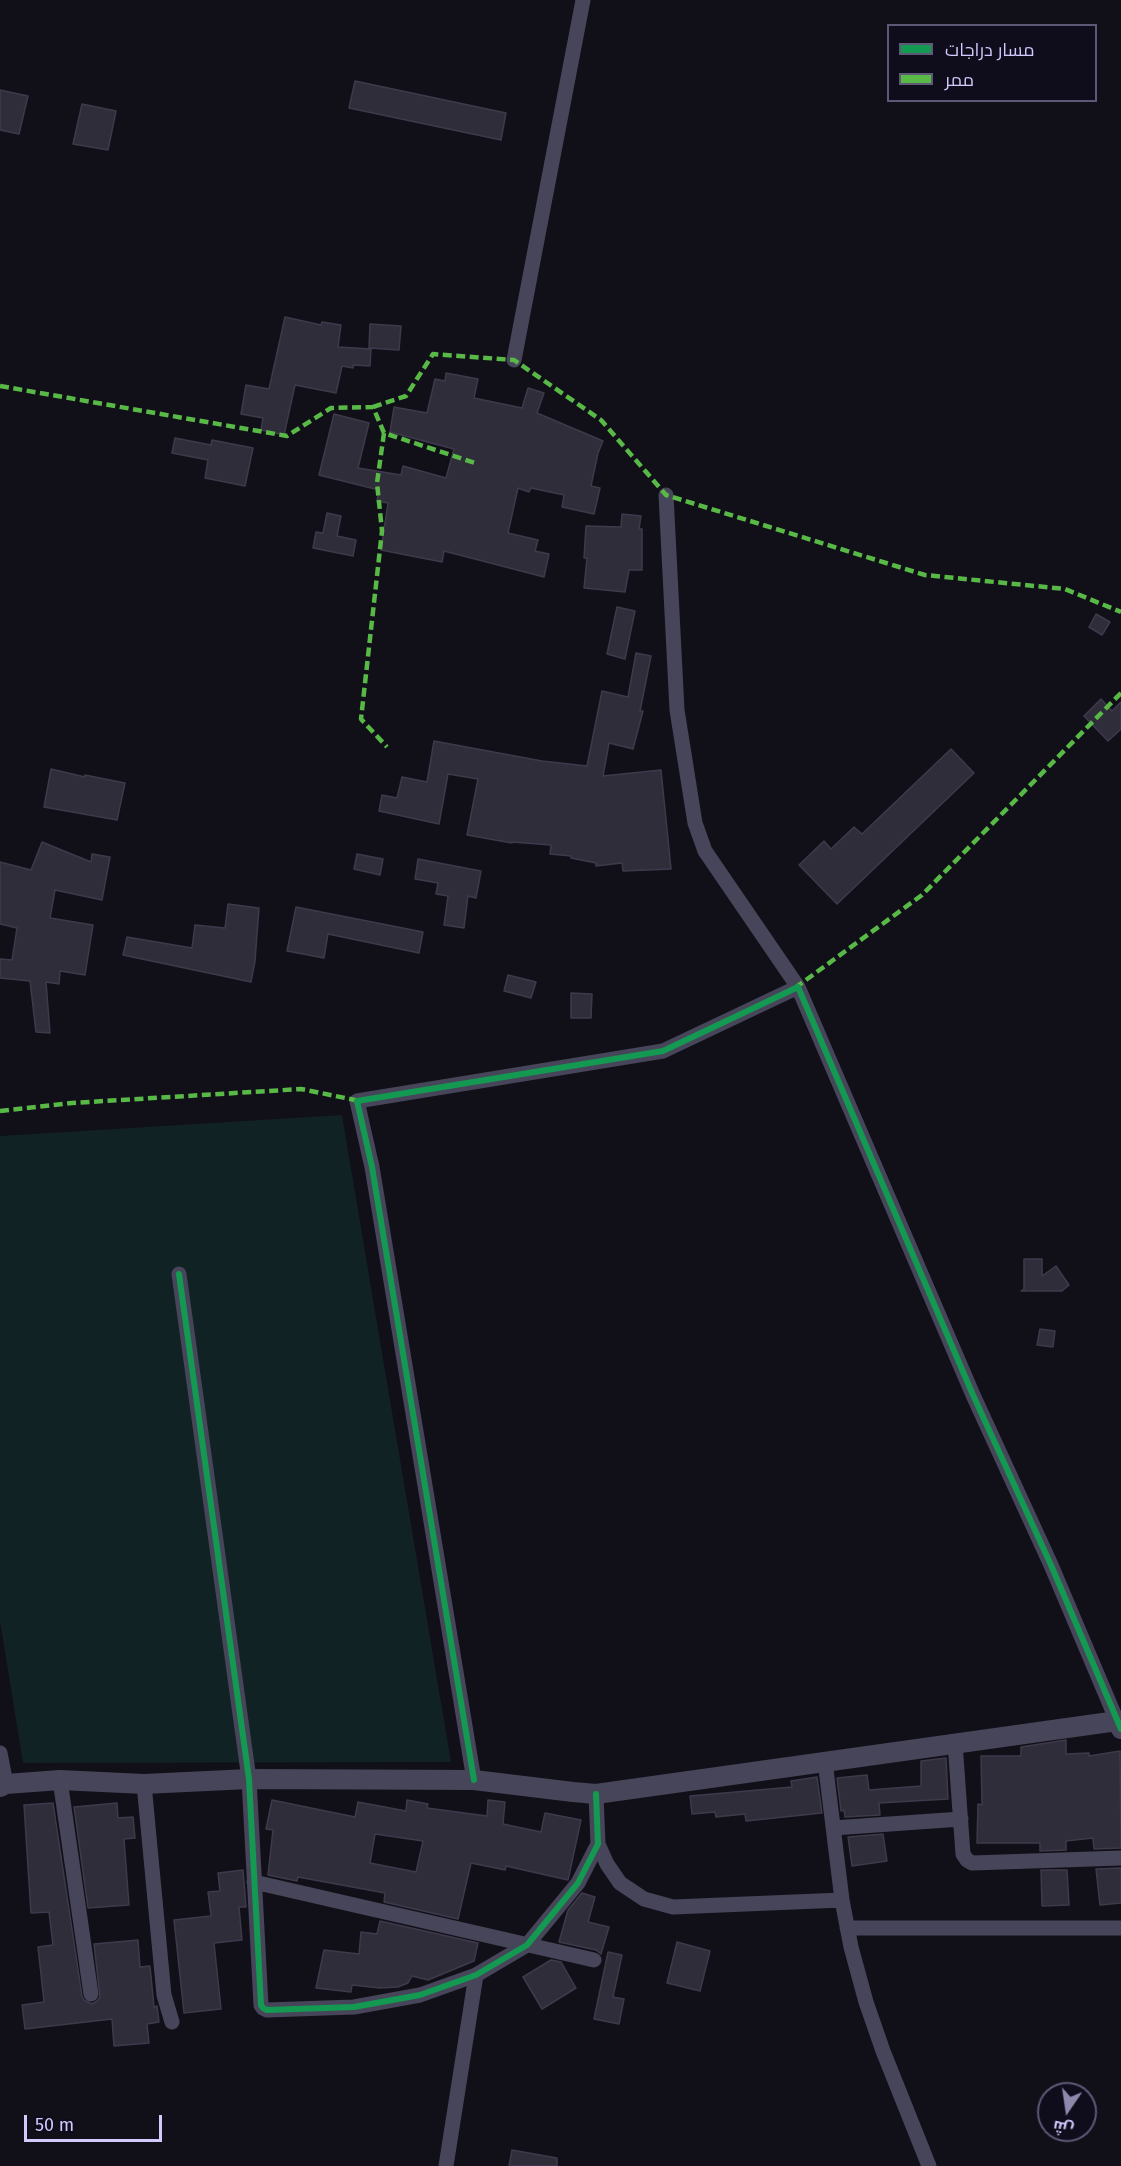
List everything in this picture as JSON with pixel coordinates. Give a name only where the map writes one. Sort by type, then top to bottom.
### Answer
[{"type":"street","points":[[514,360],[583,0]]},
{"type":"street","points":[[0,1753],[3,1785],[60,1780],[144,1784],[249,1779],[474,1780],[596,1794],[956,1743],[1119,1725],[1051,1565],[968,1385],[798,987],[705,851],[695,823],[677,711],[666,495]]},
{"type":"street","points":[[474,1780],[372,1167],[357,1101],[663,1051],[798,987]]},
{"type":"street","points":[[179,1274],[249,1779],[261,2005],[267,2010],[354,2007],[420,1995],[476,1975],[527,1945],[578,1883],[598,1844]]},
{"type":"street","points":[[956,1743],[963,1854],[972,1863],[1121,1858]]},
{"type":"street","points":[[825,1761],[842,1900],[866,2002],[929,2166]]},
{"type":"street","points":[[60,1780],[91,1994]]},
{"type":"street","points":[[144,1784],[164,1995],[172,2022]]},
{"type":"street","points":[[596,1794],[598,1844],[607,1864],[620,1883],[644,1899],[673,1907],[842,1900]]},
{"type":"street","points":[[833,1828],[961,1819]]},
{"type":"street","points":[[255,1882],[594,1960]]},
{"type":"street","points":[[847,1928],[1121,1928]]},
{"type":"street","points":[[446,2166],[476,1975]]},
{"type":"shaded area","points":[[342,1115],[451,1762],[23,1763],[0,1621],[0,1136]]},
{"type":"building","points":[[355,81],[506,113],[501,140],[349,108]]},
{"type":"building","points":[[0,90],[28,96],[19,134],[0,130]]},
{"type":"building","points":[[82,104],[116,111],[108,150],[73,144]]},
{"type":"building","points":[[285,317],[321,325],[322,322],[341,325],[338,347],[371,349],[370,366],[353,365],[353,368],[342,366],[336,393],[295,385],[284,435],[261,430],[263,418],[241,414],[246,385],[269,389]]},
{"type":"building","points":[[370,324],[401,326],[399,350],[369,348]]},
{"type":"building","points":[[446,373],[478,379],[474,398],[522,408],[528,388],[544,393],[537,413],[603,441],[591,486],[600,488],[594,514],[562,507],[564,495],[531,488],[529,492],[518,488],[508,533],[538,540],[535,551],[549,554],[544,577],[444,551],[442,562],[381,550],[388,503],[377,501],[379,490],[319,475],[334,414],[369,423],[358,468],[401,475],[403,466],[446,478],[454,449],[390,432],[394,407],[427,413],[435,379],[445,381]]},
{"type":"building","points":[[175,438],[211,445],[212,440],[253,448],[245,486],[205,478],[208,460],[172,453]]},
{"type":"building","points":[[327,513],[341,516],[337,536],[356,540],[353,556],[313,548],[316,532],[323,533]]},
{"type":"building","points":[[622,514],[641,516],[639,529],[642,529],[642,570],[629,570],[625,592],[584,588],[587,558],[584,558],[586,526],[621,527]]},
{"type":"building","points":[[617,607],[635,611],[625,659],[607,654]]},
{"type":"building","points":[[1096,614],[1110,622],[1102,635],[1089,627]]},
{"type":"building","points":[[636,653],[651,656],[640,711],[643,711],[633,749],[609,743],[603,776],[661,770],[671,869],[623,871],[622,863],[596,866],[596,863],[571,858],[571,856],[550,854],[551,845],[512,843],[467,835],[478,779],[448,774],[439,824],[379,811],[382,795],[397,798],[402,777],[427,782],[434,741],[542,761],[587,766],[602,691],[628,697]]},
{"type":"building","points":[[1101,699],[1112,711],[1121,702],[1121,729],[1108,741],[1084,716]]},
{"type":"building","points":[[951,749],[974,773],[837,904],[799,865],[824,841],[831,849],[854,827],[862,834]]},
{"type":"building","points":[[51,769],[125,783],[117,820],[44,807]]},
{"type":"building","points":[[42,842],[91,862],[92,854],[110,857],[102,900],[55,890],[50,918],[93,925],[85,975],[60,971],[59,984],[46,982],[50,1033],[36,1032],[30,981],[0,978],[0,959],[12,960],[17,928],[0,924],[0,862],[31,870]]},
{"type":"building","points":[[357,854],[383,859],[380,875],[354,869]]},
{"type":"building","points":[[418,859],[481,871],[476,898],[468,896],[464,928],[444,925],[448,896],[436,894],[438,883],[415,879]]},
{"type":"building","points":[[228,904],[259,908],[251,982],[123,955],[127,937],[192,948],[195,925],[225,928]]},
{"type":"building","points":[[296,907],[423,932],[419,953],[328,934],[324,958],[287,951]]},
{"type":"building","points":[[508,975],[536,982],[531,998],[504,991]]},
{"type":"building","points":[[571,993],[592,994],[591,1018],[571,1018]]},
{"type":"building","points":[[1024,1259],[1042,1259],[1042,1276],[1056,1266],[1069,1285],[1062,1291],[1021,1291],[1024,1289]]},
{"type":"building","points":[[1040,1329],[1055,1331],[1053,1347],[1037,1345]]},
{"type":"building","points":[[1066,1740],[1066,1754],[1089,1753],[1089,1756],[1120,1751],[1121,1848],[1094,1849],[1093,1838],[1066,1841],[1066,1850],[1040,1851],[1040,1843],[977,1843],[978,1804],[982,1805],[981,1756],[1021,1756],[1021,1747]]},
{"type":"building","points":[[946,1758],[948,1799],[879,1803],[880,1815],[845,1817],[844,1810],[841,1811],[837,1778],[867,1775],[869,1790],[921,1786],[921,1761]]},
{"type":"building","points":[[817,1777],[822,1813],[746,1821],[745,1814],[716,1817],[715,1812],[692,1814],[690,1796],[792,1787],[791,1781]]},
{"type":"building","points":[[272,1800],[355,1817],[358,1802],[406,1811],[407,1800],[428,1804],[427,1808],[487,1816],[488,1800],[505,1802],[503,1824],[541,1832],[545,1813],[581,1820],[568,1880],[506,1866],[505,1870],[471,1863],[458,1919],[384,1902],[385,1893],[298,1877],[297,1881],[268,1875],[273,1830],[266,1829]],"holes":[[[375,1834],[423,1841],[416,1872],[370,1863]]]},
{"type":"building","points":[[53,1803],[82,1996],[84,2000],[92,2004],[100,1997],[94,1944],[138,1940],[140,1967],[150,1966],[154,2007],[157,2006],[159,2022],[147,2024],[149,2043],[114,2046],[112,2019],[25,2029],[22,2005],[44,2002],[38,1947],[53,1945],[49,1912],[31,1913],[24,1805]]},
{"type":"building","points":[[117,1803],[118,1818],[133,1817],[135,1838],[124,1839],[129,1905],[88,1908],[74,1807]]},
{"type":"building","points":[[883,1834],[887,1861],[852,1866],[848,1837]]},
{"type":"building","points":[[1121,1868],[1121,1903],[1100,1905],[1096,1869]]},
{"type":"building","points":[[243,1870],[246,1907],[239,1907],[242,1940],[214,1943],[221,2009],[184,2013],[174,1920],[211,1916],[208,1892],[220,1891],[218,1873]]},
{"type":"building","points":[[1041,1870],[1067,1870],[1069,1905],[1042,1906]]},
{"type":"building","points":[[582,1893],[595,1897],[588,1922],[609,1927],[601,1954],[596,1950],[559,1942],[568,1910]]},
{"type":"building","points":[[380,1921],[478,1943],[474,1961],[428,1980],[412,1976],[408,1983],[398,1987],[352,1985],[351,1992],[316,1988],[324,1950],[359,1954],[361,1932],[377,1934]]},
{"type":"building","points":[[677,1942],[710,1951],[700,1991],[667,1983]]},
{"type":"building","points":[[608,1952],[622,1955],[613,1997],[624,1999],[619,2024],[594,2019]]},
{"type":"building","points":[[551,1960],[561,1962],[576,1988],[542,2009],[523,1977]]},
{"type":"building","points":[[512,2150],[557,2158],[557,2166],[509,2166]]},
{"type":"marked path","points":[[373,407],[406,396],[433,354],[514,360],[601,420],[666,495],[925,575],[1065,589],[1121,612]]},
{"type":"marked path","points":[[0,386],[287,436],[331,408],[373,407],[384,433],[478,464]]},
{"type":"marked path","points":[[384,433],[377,483],[382,531],[361,719],[387,747]]},
{"type":"marked path","points":[[795,988],[922,895],[1121,693]]},
{"type":"marked path","points":[[0,1111],[72,1103],[301,1089],[360,1101]]},
{"type":"cycle path","points":[[474,1780],[372,1167],[357,1101],[663,1051],[798,987],[973,1395],[1051,1565],[1121,1729]]},
{"type":"cycle path","points":[[179,1274],[249,1779],[261,2005],[263,2008],[267,2010],[354,2007],[420,1995],[476,1975],[527,1945],[578,1883],[598,1844],[596,1794]]}]
